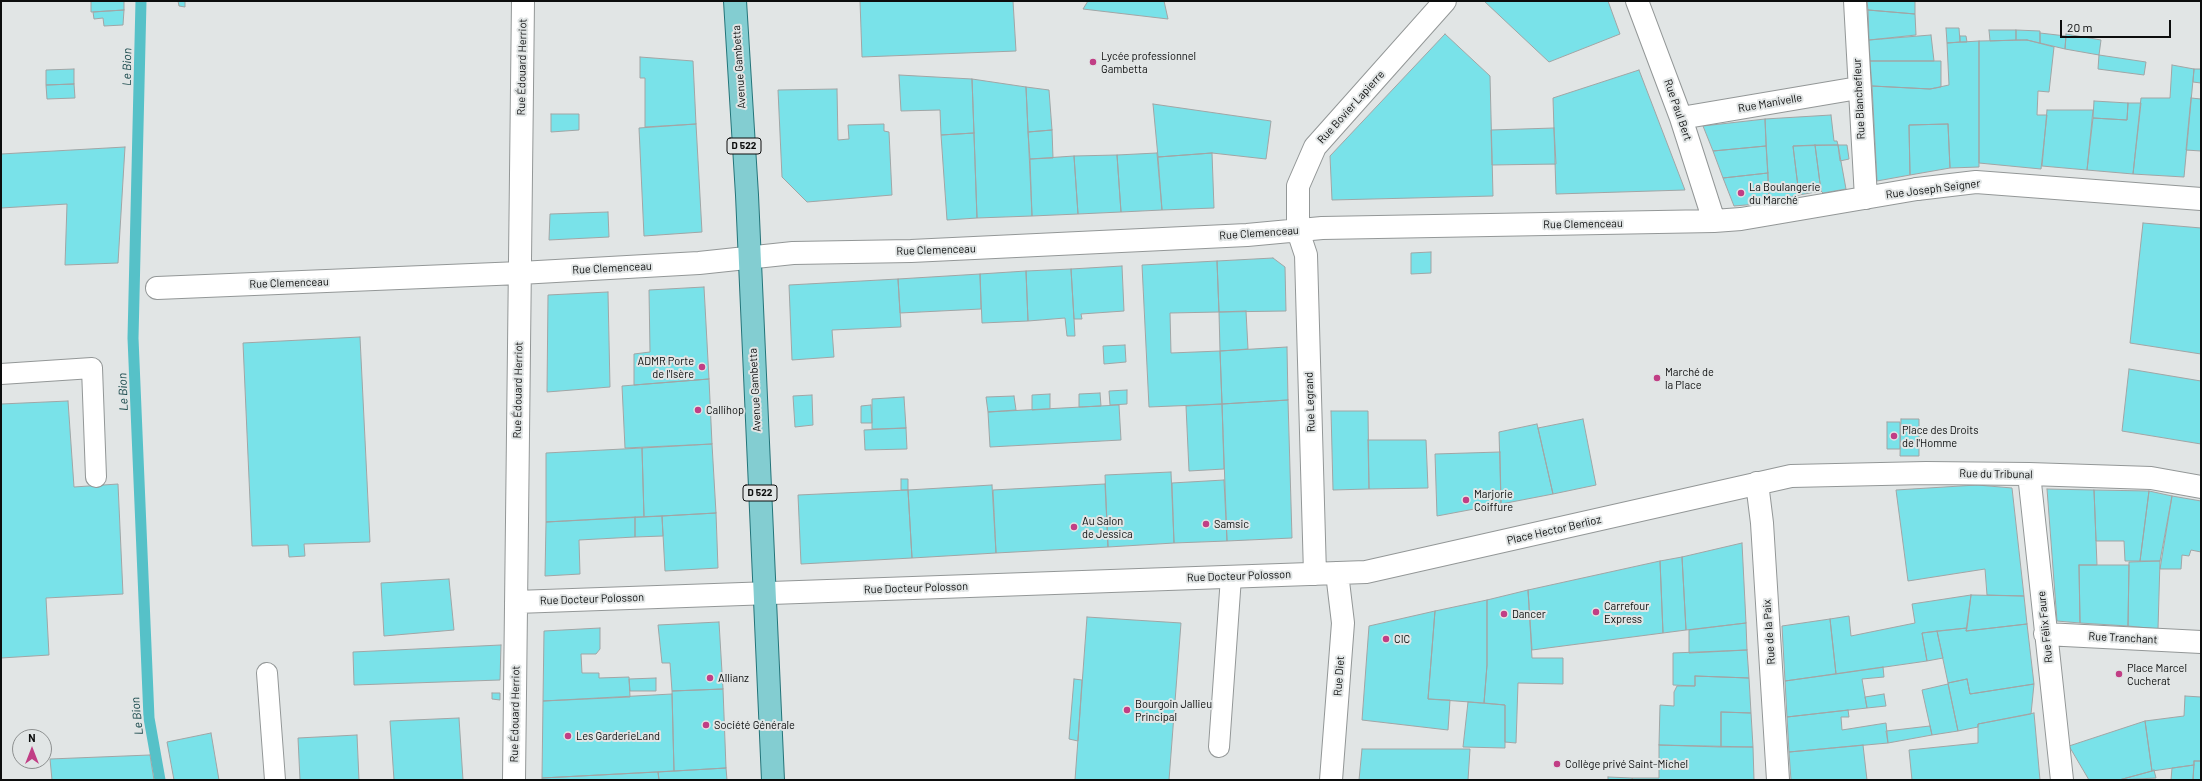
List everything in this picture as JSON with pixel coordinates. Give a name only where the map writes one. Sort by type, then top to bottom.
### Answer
[{"type":"main road","name":"Avenue Gambetta","points":[[735,1],[750,258],[773,780]]},
{"type":"street","name":"Rue Édouard Herriot","points":[[514,780],[523,1]]},
{"type":"street","name":"Rue Bovier Lapierre","points":[[1298,231],[1298,186],[1315,147],[1445,1]]},
{"type":"street","name":"Rue Paul Bert","points":[[1637,1],[1681,118],[1714,221]]},
{"type":"street","name":"Rue Blanchefleur","points":[[1855,1],[1858,88],[1866,198]]},
{"type":"street","name":"Rue Manivelle","points":[[1681,118],[1858,88]]},
{"type":"street","name":"Rue Joseph Seigner","points":[[1714,221],[1741,219],[1917,189],[1976,182],[2201,199]]},
{"type":"street","name":"Rue Clemenceau","points":[[157,288],[520,273],[699,263],[793,253],[910,251],[1246,235],[1322,228],[1714,221]]},
{"type":"street","name":"Rue Legrand","points":[[1298,231],[1306,255],[1315,574]]},
{"type":"street","name":"Rue du Tribunal","points":[[1791,476],[1926,473],[2029,474],[2151,478],[2201,487]]},
{"type":"street","name":"Rue Félix Faure","points":[[2029,474],[2045,634],[2062,780]]},
{"type":"street","name":"Place Hector Berlioz","points":[[1315,574],[1366,572],[1791,476]]},
{"type":"street","name":"Rue de la Paix","points":[[1757,483],[1762,523],[1778,780]]},
{"type":"street","name":"Rue Diet","points":[[1331,780],[1343,623],[1337,573]]},
{"type":"street","name":"Rue Docteur Polosson","points":[[516,602],[1315,574]]},
{"type":"street","name":"Rue Tranchant","points":[[2045,634],[2201,642]]},
{"type":"lane","points":[[1,374],[92,368],[96,477]]},
{"type":"lane","points":[[1219,748],[1231,577]]},
{"type":"lane","points":[[267,673],[275,780]]},
{"type":"building","points":[[91,1],[124,1],[124,10],[91,12]]},
{"type":"building","points":[[178,1],[185,1],[185,7],[179,6]]},
{"type":"building","points":[[860,1],[1013,1],[1016,51],[862,57]]},
{"type":"building","points":[[1088,1],[1164,1],[1168,19],[1083,9]]},
{"type":"building","points":[[1484,1],[1608,1],[1620,34],[1549,62]]},
{"type":"building","points":[[1867,1],[1915,1],[1915,14],[1868,10]]},
{"type":"building","points":[[124,10],[123,25],[104,26],[103,18],[94,19],[93,12]]},
{"type":"building","points":[[1868,10],[1915,14],[1916,35],[1869,40]]},
{"type":"building","points":[[1946,28],[1959,28],[1960,42],[1947,43]]},
{"type":"building","points":[[1989,30],[2016,30],[2016,40],[1990,41]]},
{"type":"building","points":[[2016,30],[2040,31],[2040,43],[2027,40],[2016,40]]},
{"type":"building","points":[[2040,33],[2066,36],[2065,49],[2040,43]]},
{"type":"building","points":[[1445,34],[1490,76],[1493,196],[1332,200],[1330,156]]},
{"type":"building","points":[[2066,34],[2101,40],[2099,55],[2065,49]]},
{"type":"building","points":[[1931,35],[1934,61],[1870,61],[1869,40]]},
{"type":"building","points":[[1960,36],[1966,36],[1967,42],[1960,42]]},
{"type":"building","points":[[2027,40],[2054,47],[2049,92],[2038,91],[2037,115],[2047,115],[2041,169],[1979,163],[1979,41]]},
{"type":"building","points":[[1979,41],[1979,167],[1950,168],[1948,124],[1909,125],[1910,175],[1877,181],[1872,86],[1930,89],[1949,85],[1947,43]]},
{"type":"building","points":[[2099,55],[2146,62],[2144,75],[2098,69]]},
{"type":"building","points":[[640,57],[693,61],[696,124],[645,127],[645,78],[640,78]]},
{"type":"building","points":[[1870,61],[1941,61],[1941,87],[1930,89],[1872,86]]},
{"type":"building","points":[[2172,65],[2194,69],[2184,177],[2133,174],[2141,98],[2170,98]]},
{"type":"building","points":[[74,69],[74,84],[46,85],[46,70]]},
{"type":"building","points":[[2194,69],[2201,69],[2201,83],[2193,82]]},
{"type":"building","points":[[1639,70],[1685,190],[1556,194],[1553,98]]},
{"type":"building","points":[[899,75],[972,79],[974,133],[941,135],[940,110],[901,111]]},
{"type":"building","points":[[972,79],[1026,87],[1032,216],[977,218]]},
{"type":"building","points":[[74,84],[75,98],[47,99],[46,85]]},
{"type":"building","points":[[1026,87],[1049,90],[1052,130],[1028,132]]},
{"type":"building","points":[[837,89],[838,140],[849,139],[848,125],[884,124],[884,131],[889,132],[892,195],[807,202],[782,177],[778,90]]},
{"type":"building","points":[[2191,98],[2201,99],[2201,151],[2186,150]]},
{"type":"building","points":[[2094,101],[2128,103],[2127,120],[2093,118]]},
{"type":"building","points":[[2128,103],[2141,103],[2133,174],[2087,170],[2093,118],[2127,120]]},
{"type":"building","points":[[1153,104],[1271,121],[1266,159],[1212,153],[1158,157]]},
{"type":"building","points":[[2047,110],[2093,110],[2087,170],[2042,166]]},
{"type":"building","points":[[551,114],[579,114],[579,130],[551,132]]},
{"type":"building","points":[[1831,115],[1834,141],[1837,141],[1838,145],[1793,146],[1799,195],[1769,201],[1765,119]]},
{"type":"building","points":[[1765,119],[1766,146],[1713,151],[1703,126]]},
{"type":"building","points":[[696,124],[702,232],[644,236],[639,128]]},
{"type":"building","points":[[1948,124],[1950,168],[1910,175],[1909,125]]},
{"type":"building","points":[[1554,128],[1556,164],[1492,165],[1491,130]]},
{"type":"building","points":[[1052,130],[1053,158],[1030,159],[1028,132]]},
{"type":"building","points":[[974,133],[977,218],[947,220],[941,135]]},
{"type":"building","points":[[1815,145],[1838,145],[1846,189],[1823,193],[1821,191]]},
{"type":"building","points":[[1815,145],[1821,191],[1799,195],[1793,146]]},
{"type":"building","points":[[1838,145],[1847,145],[1849,159],[1840,161]]},
{"type":"building","points":[[1766,146],[1768,173],[1723,178],[1713,151]]},
{"type":"building","points":[[125,147],[118,263],[65,265],[67,204],[1,208],[1,154]]},
{"type":"building","points":[[1157,153],[1162,210],[1121,212],[1117,155]]},
{"type":"building","points":[[1212,153],[1214,208],[1162,210],[1158,157]]},
{"type":"building","points":[[1117,155],[1121,212],[1078,214],[1074,156]]},
{"type":"building","points":[[1074,156],[1078,214],[1032,216],[1030,159]]},
{"type":"building","points":[[1768,173],[1769,203],[1734,206],[1723,178]]},
{"type":"building","points":[[608,212],[609,237],[549,240],[550,214]]},
{"type":"building","points":[[2143,223],[2201,228],[2201,354],[2130,343]]},
{"type":"building","points":[[1431,252],[1431,273],[1411,274],[1411,253]]},
{"type":"building","points":[[1273,258],[1285,267],[1286,311],[1219,312],[1217,261]]},
{"type":"building","points":[[1217,261],[1219,312],[1170,313],[1171,353],[1220,351],[1222,404],[1149,407],[1142,265]]},
{"type":"building","points":[[1122,266],[1124,311],[1081,314],[1082,319],[1074,319],[1071,269]]},
{"type":"building","points":[[1071,269],[1075,336],[1067,336],[1065,318],[1028,321],[1026,271]]},
{"type":"building","points":[[1026,271],[1028,321],[982,323],[980,274]]},
{"type":"building","points":[[980,274],[981,309],[900,313],[898,279]]},
{"type":"building","points":[[898,279],[901,327],[832,330],[834,357],[792,360],[789,285]]},
{"type":"building","points":[[704,287],[709,379],[634,385],[634,354],[650,352],[649,290]]},
{"type":"building","points":[[608,292],[610,387],[547,392],[548,295]]},
{"type":"building","points":[[1246,311],[1248,349],[1220,351],[1219,312]]},
{"type":"building","points":[[360,337],[370,542],[304,544],[305,556],[289,557],[288,545],[252,546],[243,343]]},
{"type":"building","points":[[1125,345],[1126,362],[1104,364],[1103,346]]},
{"type":"building","points":[[1287,347],[1288,400],[1222,404],[1220,351]]},
{"type":"building","points":[[2129,369],[2201,381],[2201,444],[2122,431]]},
{"type":"building","points":[[709,379],[712,444],[625,448],[622,386]]},
{"type":"building","points":[[1127,390],[1127,404],[1110,405],[1109,391]]},
{"type":"building","points":[[1100,393],[1101,406],[1079,407],[1079,394]]},
{"type":"building","points":[[1050,394],[1050,409],[1032,410],[1032,395]]},
{"type":"building","points":[[812,395],[813,425],[795,427],[793,396]]},
{"type":"building","points":[[1014,396],[1016,410],[988,412],[986,397]]},
{"type":"building","points":[[904,397],[906,428],[872,429],[872,399]]},
{"type":"building","points":[[1288,400],[1292,538],[1227,541],[1222,404]]},
{"type":"building","points":[[68,401],[74,487],[118,484],[123,594],[46,598],[49,655],[1,658],[1,404]]},
{"type":"building","points":[[1222,404],[1224,469],[1189,471],[1186,406]]},
{"type":"building","points":[[871,405],[872,423],[861,423],[861,406]]},
{"type":"building","points":[[1119,405],[1121,440],[990,447],[988,412]]},
{"type":"building","points":[[1331,411],[1368,411],[1369,489],[1333,490]]},
{"type":"building","points":[[1583,419],[1596,485],[1553,494],[1538,428]]},
{"type":"building","points":[[1901,419],[1919,419],[1919,456],[1900,456]]},
{"type":"building","name":"Place des Droits de l'Homme","points":[[1887,422],[1900,422],[1900,449],[1887,449]]},
{"type":"building","points":[[1537,424],[1553,494],[1501,504],[1499,432]]},
{"type":"building","points":[[906,428],[907,449],[865,450],[864,430]]},
{"type":"building","points":[[1368,440],[1426,440],[1428,488],[1369,489]]},
{"type":"building","points":[[712,444],[716,513],[644,517],[642,448]]},
{"type":"building","points":[[642,448],[644,517],[546,522],[546,453]]},
{"type":"building","points":[[1500,452],[1501,504],[1437,516],[1435,454]]},
{"type":"building","points":[[1171,472],[1174,543],[1108,547],[1105,475]]},
{"type":"building","points":[[901,479],[908,479],[908,490],[901,490]]},
{"type":"building","points":[[1224,480],[1227,541],[1174,543],[1172,483]]},
{"type":"building","points":[[1105,484],[1108,547],[996,553],[993,490]]},
{"type":"building","points":[[992,485],[996,553],[912,558],[908,490]]},
{"type":"building","points":[[1977,485],[2012,488],[2024,596],[1987,595],[1985,569],[1908,581],[1896,490]]},
{"type":"building","points":[[2047,489],[2094,490],[2097,565],[2079,565],[2080,623],[2057,621]]},
{"type":"building","points":[[908,490],[912,558],[801,564],[798,495]]},
{"type":"building","points":[[2094,490],[2149,491],[2140,561],[2125,561],[2124,541],[2096,541]]},
{"type":"building","points":[[2149,491],[2172,496],[2160,561],[2140,561]]},
{"type":"building","points":[[2172,496],[2201,501],[2201,552],[2191,550],[2189,556],[2182,555],[2181,569],[2160,569]]},
{"type":"building","points":[[716,513],[718,568],[665,571],[662,516]]},
{"type":"building","points":[[662,516],[663,536],[635,537],[635,517]]},
{"type":"building","points":[[635,517],[635,537],[579,540],[580,574],[545,576],[546,522]]},
{"type":"building","points":[[1742,543],[1746,623],[1686,630],[1682,557]]},
{"type":"building","points":[[1682,557],[1686,630],[1663,633],[1660,561]]},
{"type":"building","name":"Carrefour Express","points":[[1660,561],[1663,633],[1532,650],[1528,590]]},
{"type":"building","points":[[2160,561],[2158,629],[2128,626],[2129,562]]},
{"type":"building","points":[[2079,565],[2129,565],[2128,626],[2080,623]]},
{"type":"building","points":[[449,579],[454,630],[384,636],[381,583]]},
{"type":"building","points":[[1528,590],[1532,658],[1563,658],[1563,684],[1518,683],[1516,743],[1505,742],[1505,705],[1484,703],[1487,665],[1487,600]]},
{"type":"building","points":[[1971,595],[2024,596],[2027,624],[1966,631]]},
{"type":"building","points":[[1971,595],[1967,628],[1922,633],[1927,661],[1836,674],[1830,619],[1849,616],[1851,636],[1915,623],[1912,604]]},
{"type":"building","points":[[1487,600],[1487,665],[1484,703],[1428,699],[1435,611]]},
{"type":"building","points":[[1435,611],[1428,699],[1450,700],[1448,730],[1362,720],[1369,626]]},
{"type":"building","name":"Bourgoin Jallieu Principal","points":[[1087,617],[1181,623],[1169,780],[1075,780]]},
{"type":"building","points":[[1830,619],[1836,674],[1785,681],[1782,626]]},
{"type":"building","points":[[719,622],[723,689],[672,691],[670,663],[662,663],[658,625]]},
{"type":"building","points":[[1746,623],[1747,650],[1689,653],[1689,630]]},
{"type":"building","points":[[2027,624],[2034,684],[1970,694],[1967,679],[1948,683],[1937,631],[1967,628],[1966,631]]},
{"type":"building","points":[[600,628],[600,649],[596,654],[581,654],[582,673],[599,673],[599,678],[629,677],[630,697],[543,701],[544,631]]},
{"type":"building","points":[[1937,631],[1943,658],[1927,661],[1922,633]]},
{"type":"building","points":[[501,645],[500,680],[354,685],[353,652]]},
{"type":"building","points":[[1747,650],[1749,678],[1695,676],[1695,686],[1673,685],[1673,653]]},
{"type":"building","points":[[1883,667],[1884,677],[1862,679],[1867,708],[1787,717],[1785,681]]},
{"type":"building","points":[[1695,676],[1749,678],[1751,713],[1721,712],[1721,747],[1659,745],[1660,705],[1674,706],[1674,692],[1677,686],[1695,686]]},
{"type":"building","points":[[656,678],[656,691],[630,691],[629,679]]},
{"type":"building","points":[[1074,679],[1082,680],[1078,741],[1069,739]]},
{"type":"building","points":[[1967,679],[1970,694],[2034,684],[2031,714],[1978,724],[1978,727],[1958,731],[1948,683]]},
{"type":"building","points":[[1948,684],[1958,731],[1932,735],[1922,690]]},
{"type":"building","points":[[723,689],[726,768],[674,771],[672,691]]},
{"type":"building","points":[[492,693],[500,693],[500,700],[492,699]]},
{"type":"building","points":[[672,694],[674,771],[542,778],[543,701]]},
{"type":"building","points":[[1884,694],[1886,706],[1867,708],[1865,697]]},
{"type":"building","points":[[2185,696],[2201,697],[2201,761],[2194,761],[2194,765],[2152,771],[2145,721],[2184,716]]},
{"type":"building","points":[[1468,702],[1505,705],[1505,748],[1463,747]]},
{"type":"building","points":[[1848,710],[1849,717],[1841,717],[1842,730],[1886,723],[1888,743],[1789,752],[1787,717]]},
{"type":"building","points":[[1721,712],[1751,713],[1753,747],[1721,747]]},
{"type":"building","points":[[2034,713],[2040,780],[1912,780],[1909,750],[1978,743],[1978,724]]},
{"type":"building","points":[[459,718],[463,780],[394,780],[390,721]]},
{"type":"building","points":[[2145,721],[2152,771],[2119,780],[2089,780],[2069,746]]},
{"type":"building","points":[[1930,726],[1932,735],[1888,743],[1886,731]]},
{"type":"building","points":[[211,733],[219,780],[174,780],[167,742]]},
{"type":"building","points":[[357,735],[359,780],[300,780],[298,738]]},
{"type":"building","points":[[1659,745],[1753,747],[1754,780],[1633,780],[1632,778],[1659,778]]},
{"type":"building","points":[[1863,745],[1867,780],[1791,780],[1789,752]]},
{"type":"building","points":[[1362,749],[1470,749],[1468,780],[1359,780]]},
{"type":"building","points":[[150,755],[154,780],[52,780],[52,759]]},
{"type":"building","points":[[2194,761],[2201,761],[2201,780],[2193,780]]},
{"type":"building","points":[[2194,765],[2193,780],[2171,780],[2172,768]]},
{"type":"building","points":[[726,768],[727,780],[659,780],[658,772]]},
{"type":"building","points":[[2154,770],[2156,778],[2119,780],[2152,771]]},
{"type":"building","points":[[658,772],[659,780],[542,780],[542,778]]},
{"type":"building","points":[[1608,777],[1632,778],[1633,780],[1608,780]]},
{"type":"waterway","name":"Le Bion","points":[[141,1],[133,338],[149,718],[160,780]]},
{"type":"place","name":"Lycée professionnel Gambetta","points":[[1093,62]]},
{"type":"place","name":"La Boulangerie du Marché","points":[[1741,193]]},
{"type":"place","name":"ADMR Porte de l'Isère","points":[[702,367]]},
{"type":"place","name":"Marché de la Place","points":[[1657,378]]},
{"type":"place","name":"Callihop","points":[[698,410]]},
{"type":"place","name":"Place des Droits de l'Homme","points":[[1894,436]]},
{"type":"place","name":"Marjorie Coiffure","points":[[1466,500]]},
{"type":"place","name":"Samsic","points":[[1206,524]]},
{"type":"place","name":"Au Salon de Jessica","points":[[1074,527]]},
{"type":"place","name":"Carrefour Express","points":[[1596,612]]},
{"type":"place","name":"Dancer","points":[[1504,614]]},
{"type":"place","name":"CIC","points":[[1386,639]]},
{"type":"place","name":"Place Marcel Cucherat","points":[[2119,674]]},
{"type":"place","name":"Allianz","points":[[710,678]]},
{"type":"place","name":"Bourgoin Jallieu Principal","points":[[1127,710]]},
{"type":"place","name":"Société Générale","points":[[706,725]]},
{"type":"place","name":"Les GarderieLand","points":[[568,736]]},
{"type":"place","name":"Collège privé Saint-Michel","points":[[1557,764]]}]
